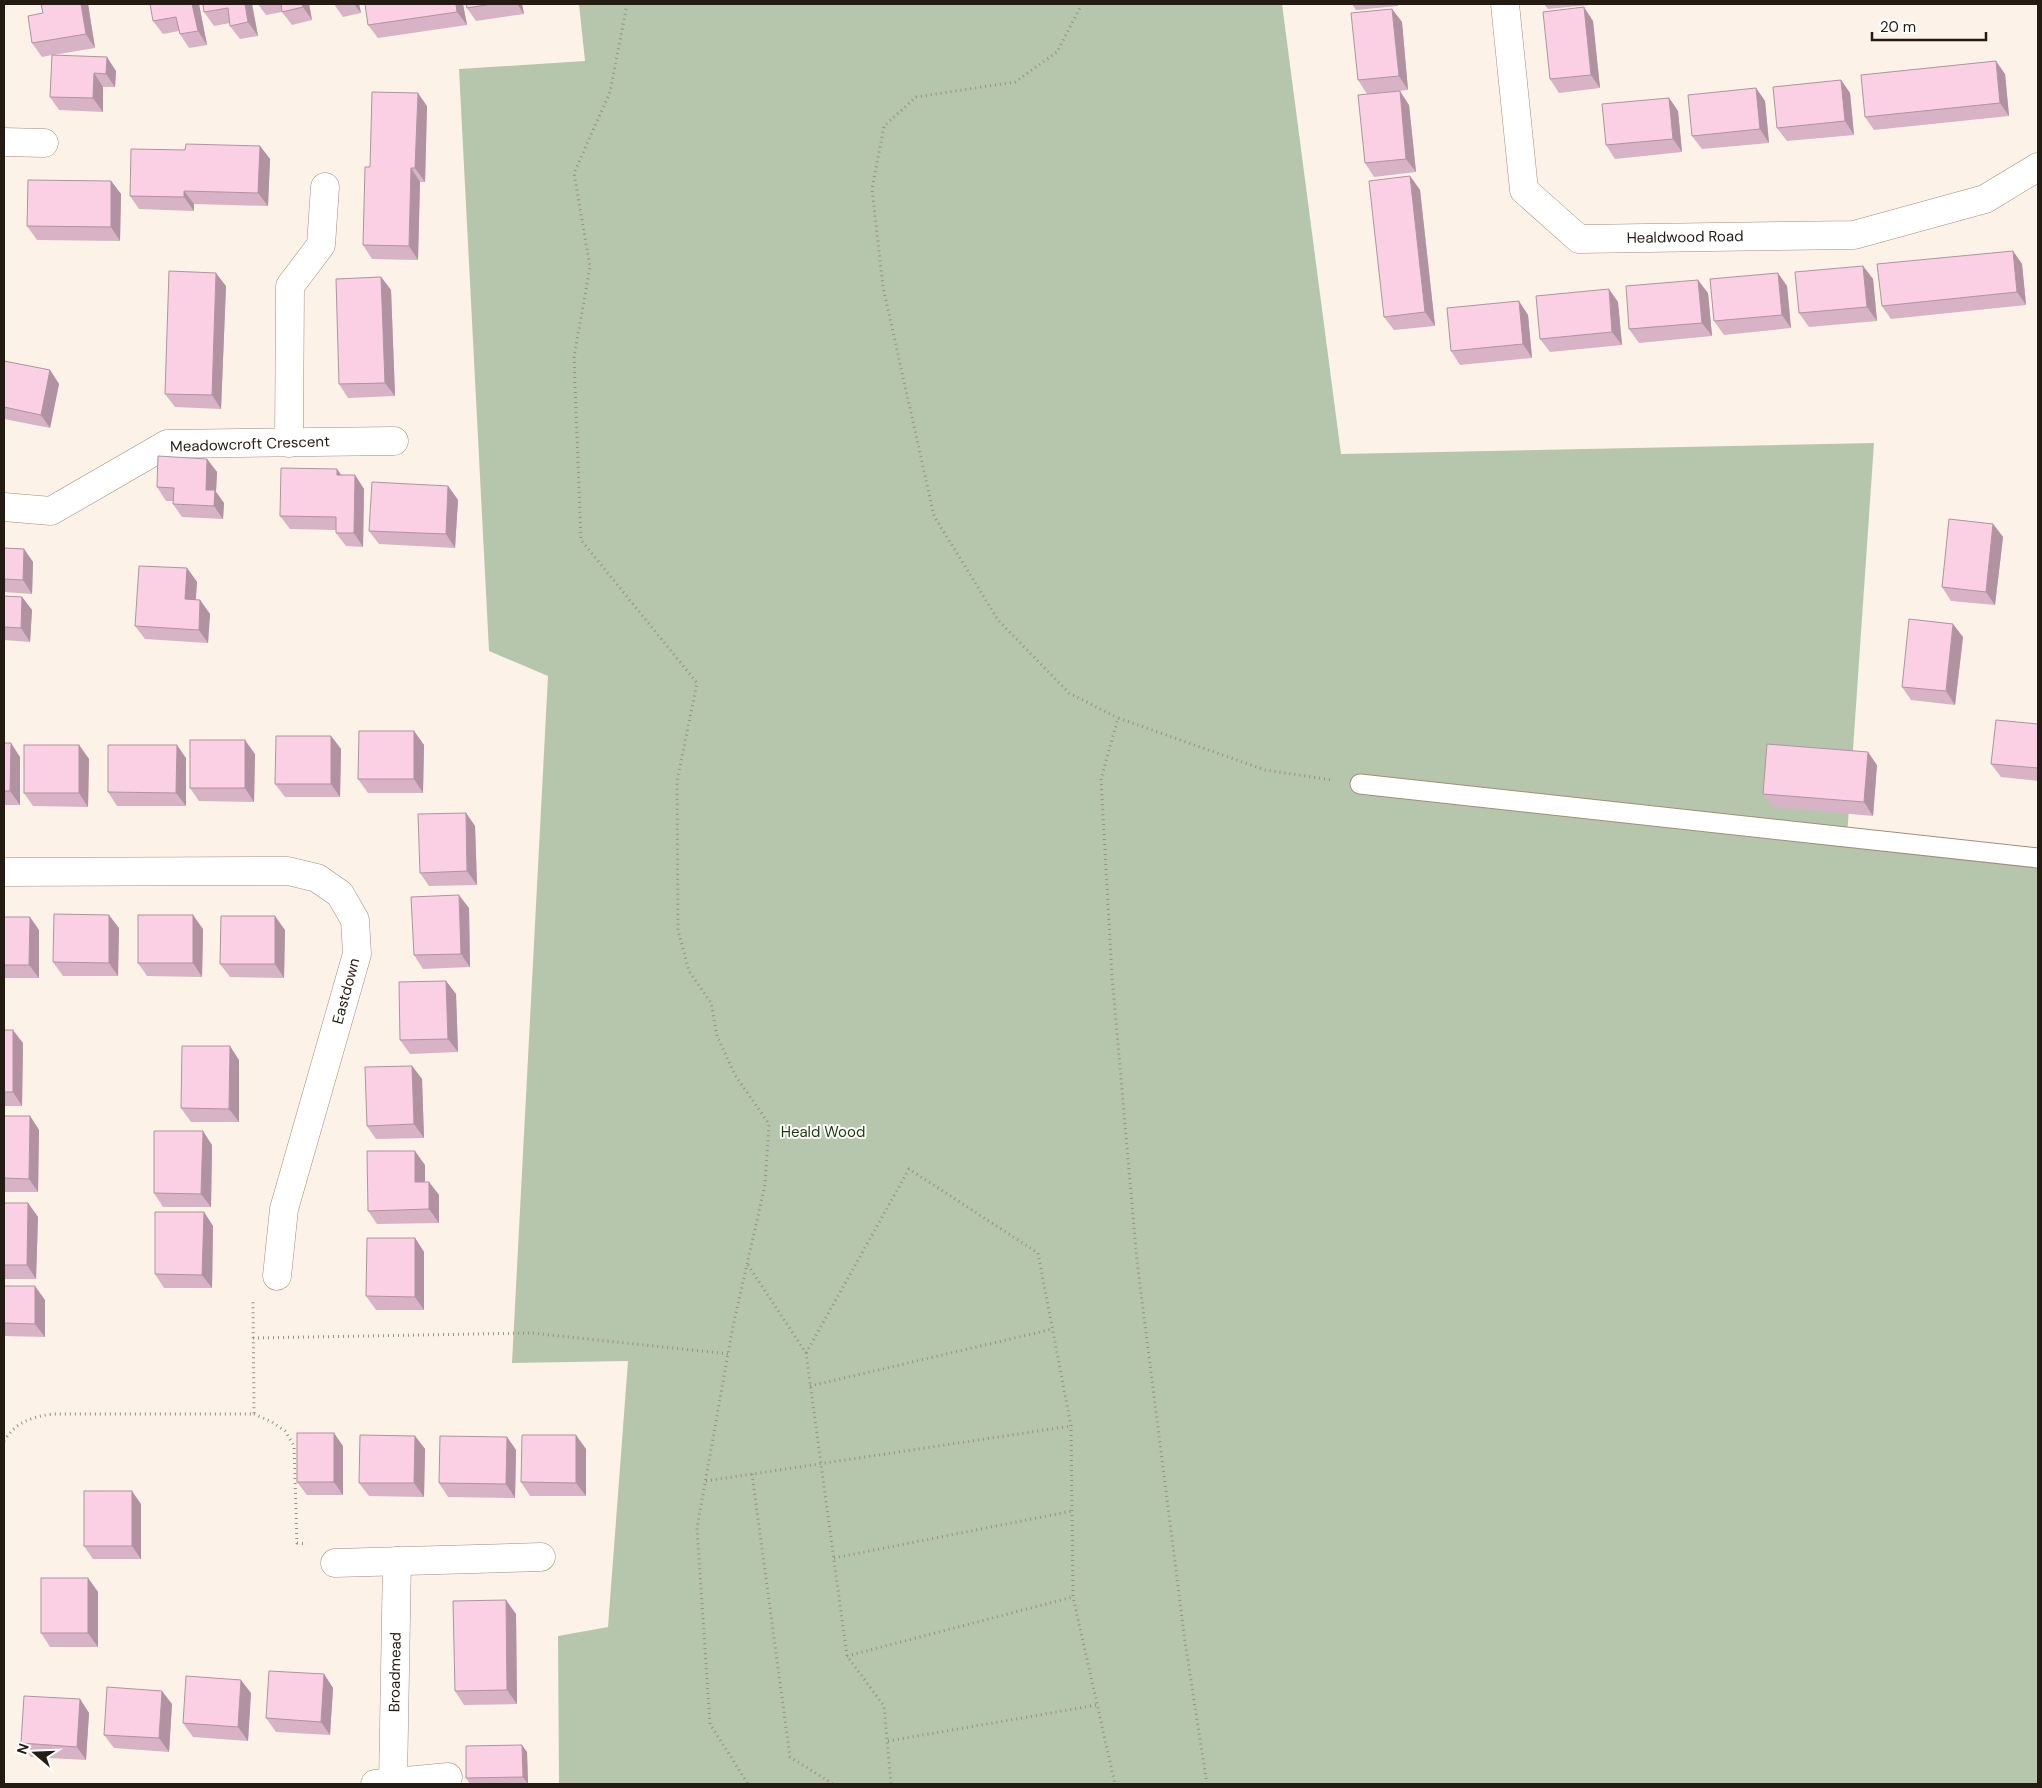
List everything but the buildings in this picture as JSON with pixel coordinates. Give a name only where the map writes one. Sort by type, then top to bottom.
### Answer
[{"type":"street","name":"Healdwood Road","points":[[1505,4],[1524,190],[1580,239],[1854,235],[1985,199],[2038,168]]},
{"type":"street","points":[[4,142],[44,143]]},
{"type":"street","points":[[290,442],[290,286],[321,245],[324,187]]},
{"type":"street","name":"Meadowcroft Crescent","points":[[4,507],[51,511],[167,444],[394,441]]},
{"type":"street","name":"Eastdown","points":[[4,872],[288,871],[317,878],[340,894],[355,920],[357,954],[284,1209],[278,1276]]},
{"type":"street","points":[[335,1563],[541,1557]]},
{"type":"street","name":"Broadmead","points":[[397,1561],[384,1783],[448,1777]]},
{"type":"lane","points":[[1360,784],[2038,858]]},
{"type":"path","points":[[627,4],[610,92],[574,173],[590,267],[574,357],[581,540],[696,683],[677,781],[678,930],[688,971],[711,1003],[717,1036],[735,1076],[769,1124],[765,1185],[728,1354],[697,1528],[710,1724],[748,1784]]},
{"type":"path","points":[[1082,4],[1057,52],[1016,82],[916,97],[884,126],[872,189],[883,287],[934,516],[998,620],[1069,693],[1118,718],[1264,770],[1360,784]]},
{"type":"path","points":[[1118,718],[1101,779],[1112,976],[1137,1261],[1185,1642],[1207,1784]]},
{"type":"path","points":[[806,1353],[910,1169],[1038,1253],[1072,1426],[1073,1597],[1115,1784]]},
{"type":"path","points":[[747,1265],[806,1353],[847,1656],[884,1706],[891,1784]]},
{"type":"path","points":[[254,1414],[253,1297],[278,1276]]},
{"type":"path","points":[[810,1386],[1053,1329]]},
{"type":"path","points":[[254,1338],[531,1333],[728,1354]]},
{"type":"path","points":[[4,1441],[10,1431],[21,1422],[37,1416],[53,1414],[254,1414],[272,1422],[285,1432],[294,1446],[297,1543],[318,1545],[335,1563]]},
{"type":"path","points":[[706,1481],[1072,1426]]},
{"type":"path","points":[[752,1474],[790,1757],[833,1784]]},
{"type":"path","points":[[834,1558],[1072,1511]]},
{"type":"path","points":[[847,1656],[1073,1597]]},
{"type":"path","points":[[888,1741],[1097,1705]]},
{"type":"green space","name":"Heald Wood","points":[[579,4],[1282,4],[1341,454],[1874,443],[1847,837],[2038,854],[2038,1784],[559,1784],[558,1636],[608,1627],[628,1361],[512,1363],[548,676],[489,651],[459,69],[585,61]]}]
